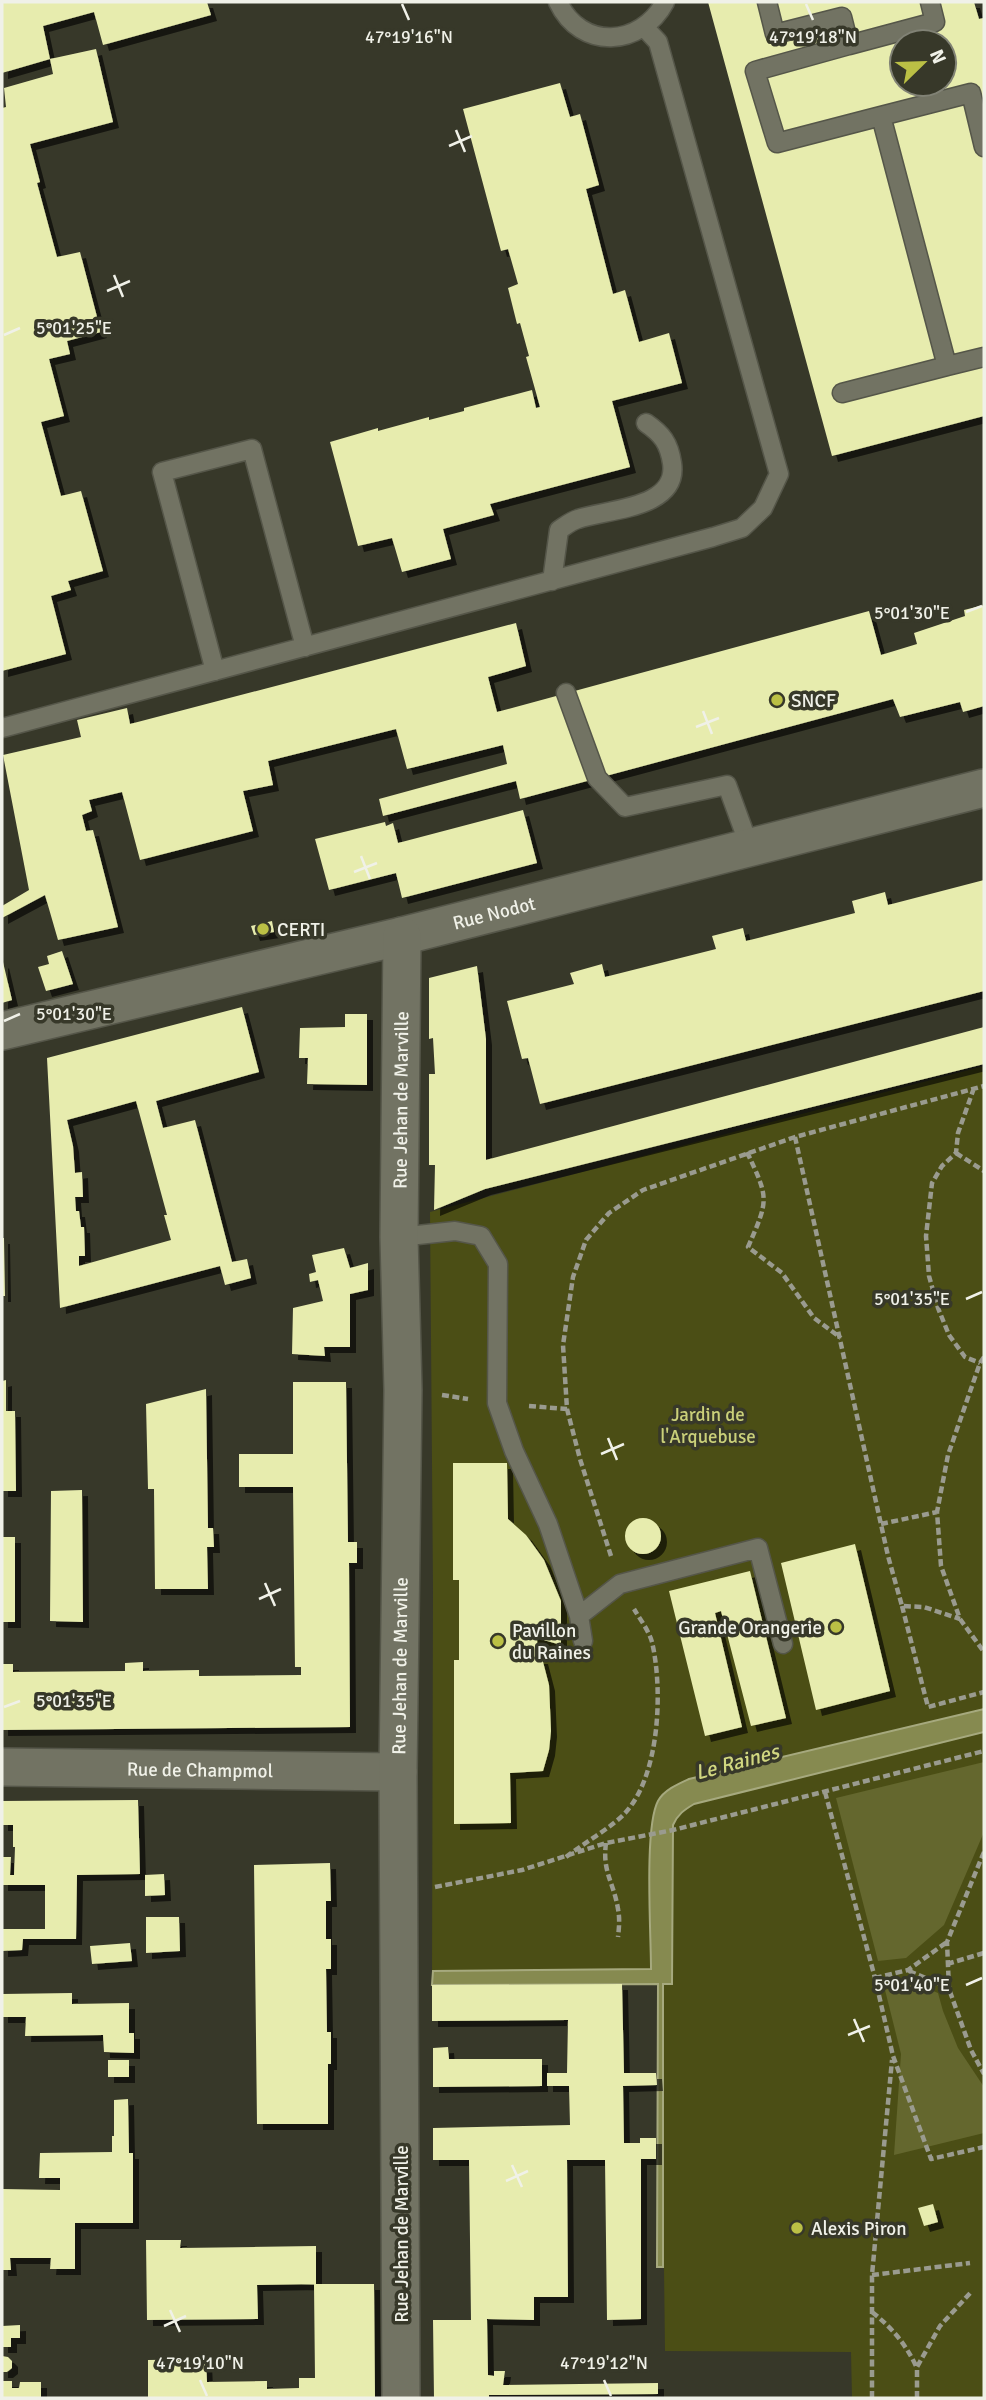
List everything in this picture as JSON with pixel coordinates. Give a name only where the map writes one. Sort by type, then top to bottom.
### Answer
[{"type":"street","name":"Rue Nodot","points":[[2,1031],[402,936],[984,788]]},
{"type":"street","name":"Rue Jehan de Marville","points":[[401,2398],[398,1772],[403,1390],[399,1237],[402,936]]},
{"type":"street","name":"Rue de Champmol","points":[[2,1767],[398,1772]]},
{"type":"lane","points":[[558,2],[562,11],[575,25],[591,34],[609,38],[628,35],[644,27],[658,15],[665,2]]},
{"type":"lane","points":[[766,2],[775,34],[840,9],[849,45]]},
{"type":"lane","points":[[930,2],[935,22],[755,71],[778,143],[971,93],[979,110],[984,147]]},
{"type":"lane","points":[[2,729],[742,528],[763,508],[779,474],[658,42],[644,27]]},
{"type":"lane","points":[[881,116],[947,366]]},
{"type":"lane","points":[[842,393],[984,357]]},
{"type":"lane","points":[[552,581],[559,530],[575,519],[632,508],[664,491],[673,472],[670,449],[661,433],[646,423]]},
{"type":"lane","points":[[215,671],[162,472],[252,449],[305,647]]},
{"type":"lane","points":[[565,693],[597,778],[625,807],[727,785],[750,848]]},
{"type":"lane","points":[[399,1237],[455,1231],[481,1236],[498,1264],[497,1403],[514,1451],[548,1524],[579,1616],[583,1641]]},
{"type":"lane","points":[[579,1616],[620,1584],[758,1548],[783,1644]]},
{"type":"path","points":[[566,1857],[626,1812],[644,1782],[654,1737],[658,1687],[651,1639],[620,1584],[567,1409],[564,1345],[573,1277],[586,1240],[609,1213],[643,1190],[795,1137],[984,1086]]},
{"type":"path","points":[[974,1088],[958,1133],[956,1153],[942,1166],[932,1183],[926,1236],[929,1276],[949,1335],[965,1357],[980,1363]]},
{"type":"path","points":[[795,1137],[881,1524],[928,1707],[984,1692]]},
{"type":"path","points":[[747,1152],[763,1188],[764,1209],[748,1247],[782,1273],[814,1318],[841,1338]]},
{"type":"path","points":[[956,1153],[984,1171]]},
{"type":"path","points":[[984,1356],[948,1455],[937,1513],[941,1566],[960,1619],[984,1652]]},
{"type":"path","points":[[403,1390],[497,1403]]},
{"type":"path","points":[[881,1524],[937,1513]]},
{"type":"path","points":[[902,1606],[924,1606],[960,1619]]},
{"type":"path","points":[[399,1893],[509,1873],[606,1843],[673,1830],[984,1751]]},
{"type":"path","points":[[825,1792],[893,2056],[932,2159],[984,2147]]},
{"type":"path","points":[[606,1843],[604,1859],[618,1906],[618,1937]]},
{"type":"path","points":[[984,1852],[947,1942],[949,1989],[971,2050],[984,2074]]},
{"type":"path","points":[[875,1978],[908,1970],[947,1942]]},
{"type":"path","points":[[947,1964],[984,1952]]},
{"type":"path","points":[[908,1970],[949,1989]]},
{"type":"path","points":[[872,2398],[872,2275],[893,2056]]},
{"type":"path","points":[[872,2275],[970,2263]]},
{"type":"path","points":[[916,2367],[940,2326],[972,2291]]},
{"type":"path","points":[[872,2312],[892,2328],[908,2350],[916,2367],[917,2398]]},
{"type":"green space","name":"Jardin de l'Arquebuse","points":[[984,1066],[984,2398],[852,2398],[851,2352],[665,2351],[664,2268],[657,2267],[658,1984],[432,1985],[430,1212]]},
{"type":"shaded area","points":[[984,1709],[984,1732],[694,1804],[675,1821],[672,1984],[663,1984],[663,2267],[657,2267],[658,1984],[432,1985],[433,1971],[651,1969],[651,1833],[658,1801],[668,1791],[689,1779]]},
{"type":"shaded area","points":[[984,1762],[984,1832],[944,1925],[906,1958],[878,1961],[836,1798]]},
{"type":"shaded area","points":[[909,1981],[938,1993],[958,2048],[984,2087],[984,2133],[894,2155],[901,2054],[885,1990]]},
{"type":"building","points":[[2,2],[207,2],[211,15],[103,45],[94,12],[43,26],[50,59],[2,73]]},
{"type":"building","points":[[708,2],[974,2],[979,19],[984,18],[984,416],[832,456]]},
{"type":"building","points":[[96,49],[113,122],[30,144],[40,182],[37,183],[57,257],[80,252],[101,332],[67,341],[70,354],[49,359],[64,416],[41,422],[61,496],[81,491],[103,571],[68,581],[71,590],[51,596],[66,654],[2,671],[4,88],[53,74],[50,59]]},
{"type":"building","points":[[560,83],[570,117],[580,114],[599,185],[586,189],[613,294],[625,290],[639,342],[669,333],[682,383],[612,401],[630,467],[490,504],[494,515],[443,529],[451,559],[402,572],[392,538],[358,546],[330,442],[378,428],[378,431],[464,411],[464,408],[532,390],[536,408],[540,407],[526,357],[529,356],[508,288],[518,284],[508,249],[501,251],[463,109]]},
{"type":"building","points":[[984,605],[984,706],[963,712],[960,702],[900,717],[893,699],[520,799],[516,781],[383,816],[379,799],[507,764],[503,745],[407,769],[396,729],[268,761],[273,785],[243,791],[253,831],[140,860],[122,792],[89,800],[92,811],[82,815],[86,831],[93,830],[118,927],[58,940],[45,895],[2,918],[2,906],[29,890],[3,755],[81,737],[77,720],[127,708],[130,724],[516,623],[526,666],[488,677],[497,712],[869,611],[881,655],[917,644],[914,633],[965,616],[964,610]]},
{"type":"building","points":[[523,810],[537,863],[402,898],[396,873],[329,890],[315,839],[385,822],[386,826],[393,823],[398,843]]},
{"type":"building","points":[[984,880],[984,991],[540,1104],[528,1058],[522,1059],[507,1001],[574,984],[570,973],[602,964],[605,977],[716,949],[712,936],[743,928],[746,941],[855,913],[852,901],[885,892],[888,905]]},
{"type":"building","name":"CERTI","points":[[272,921],[274,932],[254,935],[251,926]]},
{"type":"building","points":[[62,951],[73,984],[46,991],[38,967],[49,964],[47,956]]},
{"type":"building","points":[[2,963],[12,1000],[2,1003]]},
{"type":"building","points":[[477,966],[486,1039],[486,1160],[984,1027],[984,1064],[485,1189],[434,1210],[435,1165],[429,1165],[429,1074],[435,1074],[433,1038],[429,1039],[429,978]]},
{"type":"building","points":[[242,1007],[259,1072],[156,1101],[163,1128],[195,1120],[232,1262],[247,1259],[251,1278],[225,1285],[220,1266],[60,1308],[47,1058]],"holes":[[[136,1101],[167,1215],[164,1215],[171,1240],[79,1266],[79,1256],[85,1256],[84,1227],[81,1227],[79,1211],[76,1211],[75,1197],[83,1197],[82,1172],[75,1173],[67,1120]]]},
{"type":"building","points":[[345,1014],[367,1014],[367,1085],[307,1084],[308,1058],[299,1058],[300,1028],[345,1027]]},
{"type":"building","points":[[4,1238],[5,1296],[2,1296]]},
{"type":"building","points":[[344,1248],[350,1268],[368,1263],[368,1290],[350,1294],[350,1347],[324,1347],[325,1356],[292,1354],[293,1308],[323,1301],[318,1280],[310,1282],[309,1274],[316,1272],[312,1255]]},
{"type":"building","points":[[6,1380],[6,1411],[15,1411],[16,1491],[2,1491],[2,1381]]},
{"type":"building","points":[[293,1382],[346,1382],[348,1542],[357,1542],[357,1563],[349,1563],[350,1727],[2,1730],[2,1664],[13,1664],[13,1672],[125,1671],[125,1663],[143,1662],[143,1671],[199,1670],[199,1676],[301,1675],[301,1667],[295,1667],[293,1487],[239,1487],[239,1454],[293,1454]]},
{"type":"building","points":[[206,1389],[208,1528],[213,1528],[214,1547],[207,1547],[208,1589],[155,1589],[154,1489],[148,1489],[146,1404]]},
{"type":"building","name":"Pavillon du Raines","points":[[453,1463],[507,1463],[508,1519],[526,1535],[544,1560],[561,1601],[561,1645],[537,1638],[538,1658],[542,1658],[549,1685],[549,1750],[543,1771],[510,1773],[511,1823],[454,1824],[454,1660],[459,1660],[459,1580],[453,1580]]},
{"type":"building","points":[[82,1490],[83,1622],[50,1621],[51,1491]]},
{"type":"building","points":[[643,1518],[656,1523],[661,1536],[656,1549],[643,1554],[630,1549],[625,1536],[630,1523]]},
{"type":"building","points":[[2,1537],[15,1537],[15,1622],[2,1622]]},
{"type":"building","name":"Grande Orangerie","points":[[855,1544],[890,1691],[816,1710],[781,1563]]},
{"type":"building","points":[[750,1571],[786,1718],[751,1726],[721,1611],[715,1613],[742,1727],[705,1736],[669,1591]]},
{"type":"building","points":[[138,1800],[140,1874],[77,1875],[76,1939],[23,1939],[22,1950],[2,1951],[2,1929],[45,1929],[45,1885],[2,1885],[2,1857],[11,1857],[10,1875],[14,1875],[15,1847],[13,1825],[2,1825],[2,1801]]},
{"type":"building","points":[[330,1863],[331,1901],[326,1901],[326,1939],[331,1939],[331,1969],[326,1969],[327,2032],[331,2032],[328,2124],[257,2124],[254,1865]]},
{"type":"building","points":[[164,1874],[165,1895],[145,1896],[145,1875]]},
{"type":"building","points":[[146,1917],[179,1917],[180,1951],[146,1953]]},
{"type":"building","points":[[130,1943],[132,1961],[92,1964],[90,1946]]},
{"type":"building","points":[[622,1984],[624,2073],[656,2073],[657,2085],[623,2086],[624,2143],[640,2143],[640,2138],[656,2138],[656,2159],[641,2159],[641,2319],[607,2320],[605,2160],[567,2160],[568,2297],[534,2297],[534,2320],[487,2319],[488,2375],[494,2376],[494,2371],[505,2371],[503,2385],[658,2383],[658,2394],[434,2398],[433,2320],[471,2320],[469,2160],[433,2160],[433,2128],[570,2125],[569,2086],[547,2086],[547,2073],[567,2073],[568,2020],[432,2021],[432,1985]]},
{"type":"building","points":[[72,1993],[72,2004],[129,2003],[129,2033],[134,2033],[134,2053],[104,2052],[103,2035],[25,2036],[26,2017],[2,2017],[2,1994]]},
{"type":"building","points":[[448,2047],[449,2059],[542,2059],[542,2086],[433,2087],[433,2048]]},
{"type":"building","points":[[108,2060],[129,2060],[129,2077],[108,2077]]},
{"type":"building","points":[[128,2099],[129,2153],[133,2153],[133,2223],[75,2223],[75,2269],[50,2269],[51,2258],[10,2258],[11,2270],[2,2270],[2,2189],[60,2190],[60,2178],[39,2178],[40,2153],[112,2152],[114,2100]]},
{"type":"building","points":[[933,2204],[938,2222],[924,2226],[918,2208]]},
{"type":"building","points":[[146,2240],[181,2240],[180,2248],[316,2246],[316,2284],[257,2285],[258,2319],[147,2320]]},
{"type":"building","points":[[314,2284],[374,2284],[375,2398],[148,2398],[148,2360],[206,2359],[207,2382],[267,2381],[267,2389],[299,2388],[299,2378],[315,2378]]},
{"type":"building","points":[[20,2325],[20,2338],[11,2338],[11,2347],[2,2347],[2,2326]]},
{"type":"building","points":[[2,2356],[12,2361],[12,2368],[7,2372],[2,2372]]},
{"type":"building","points":[[2,2381],[12,2381],[12,2388],[19,2388],[20,2382],[41,2382],[41,2398],[2,2398]]},
{"type":"place","name":"SNCF","points":[[777,700]]},
{"type":"place","name":"CERTI","points":[[263,929]]},
{"type":"place","name":"Grande Orangerie","points":[[836,1627]]},
{"type":"place","name":"Pavillon du Raines","points":[[498,1641]]},
{"type":"place","name":"Alexis Piron","points":[[797,2228]]},
{"type":"water label","name":"Le Raines","points":[[737,1762]]}]
